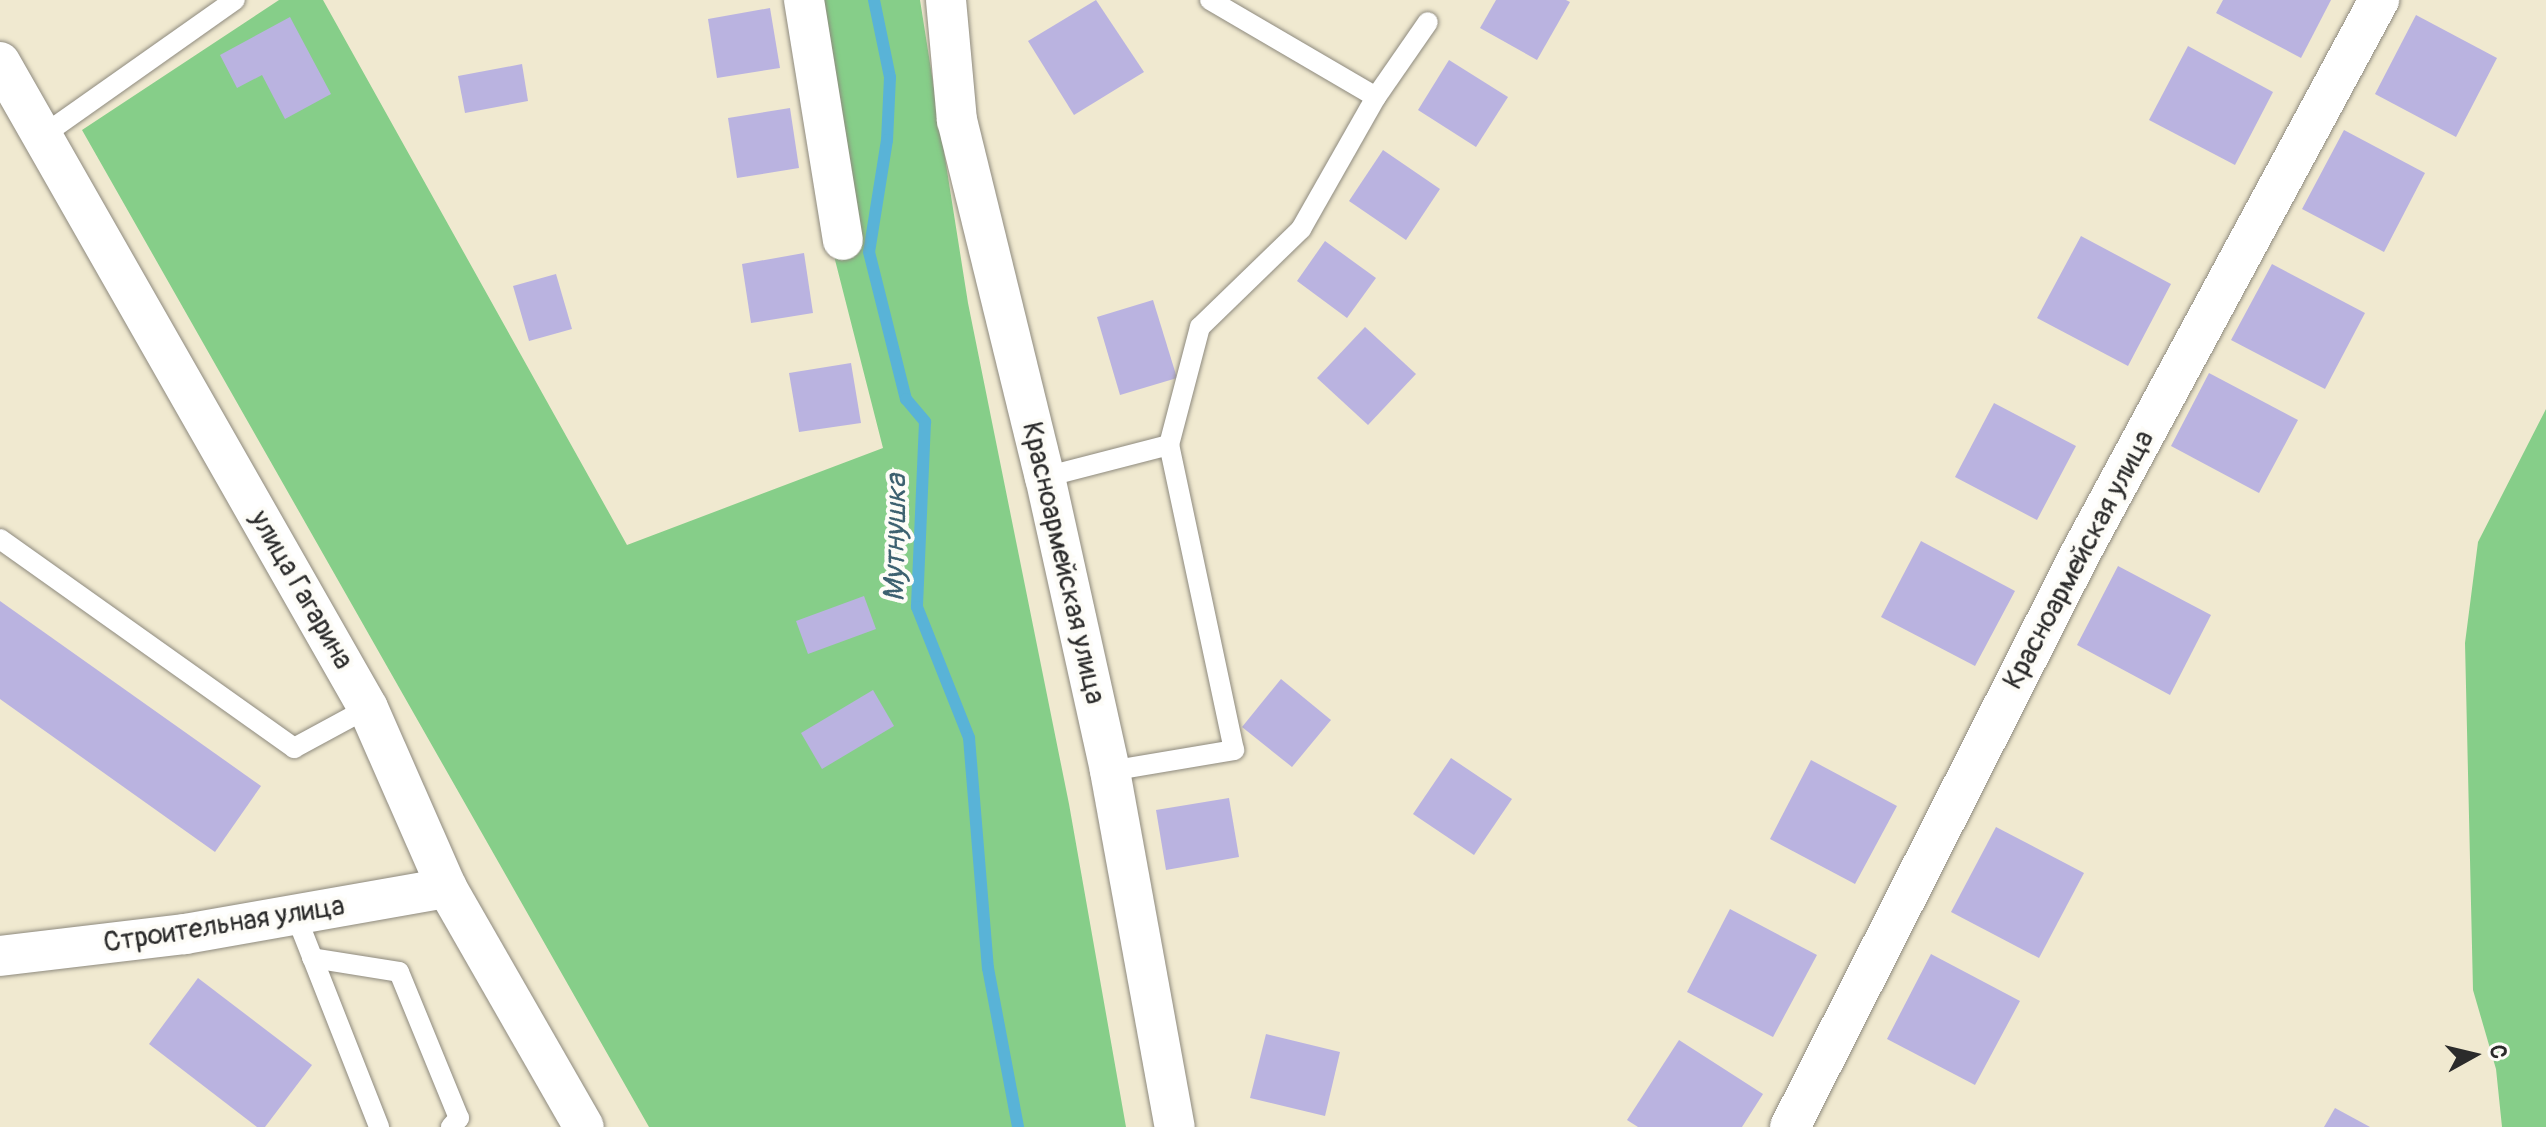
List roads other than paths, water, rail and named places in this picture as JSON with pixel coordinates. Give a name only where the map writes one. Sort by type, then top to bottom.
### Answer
[{"type":"street","points":[[804,0],[843,240]]},
{"type":"street","name":"Красноармейская улица","points":[[946,0],[957,120],[1045,477],[1110,771],[1175,1127]]},
{"type":"street","name":"Красноармейская улица","points":[[1790,1127],[2079,556],[2379,0]]},
{"type":"street","name":"улица Гагарина","points":[[0,62],[368,708],[447,888],[584,1127]]},
{"type":"street","name":"Строительная улица","points":[[0,956],[296,916],[447,888]]},
{"type":"lane","points":[[42,136],[235,0]]},
{"type":"lane","points":[[1210,0],[1376,97]]},
{"type":"lane","points":[[1110,771],[1234,750],[1169,445],[1200,327],[1301,229],[1376,97],[1428,22]]},
{"type":"lane","points":[[1045,477],[1169,445]]},
{"type":"lane","points":[[0,539],[294,748],[368,708]]},
{"type":"lane","points":[[296,916],[379,1127]]},
{"type":"lane","points":[[312,958],[399,972],[459,1118],[451,1127]]},
{"type":"waterway","name":"Мутнушка","points":[[874,0],[890,77],[887,140],[869,252],[906,399],[925,422],[917,607],[969,738],[988,968],[1018,1127]]}]
